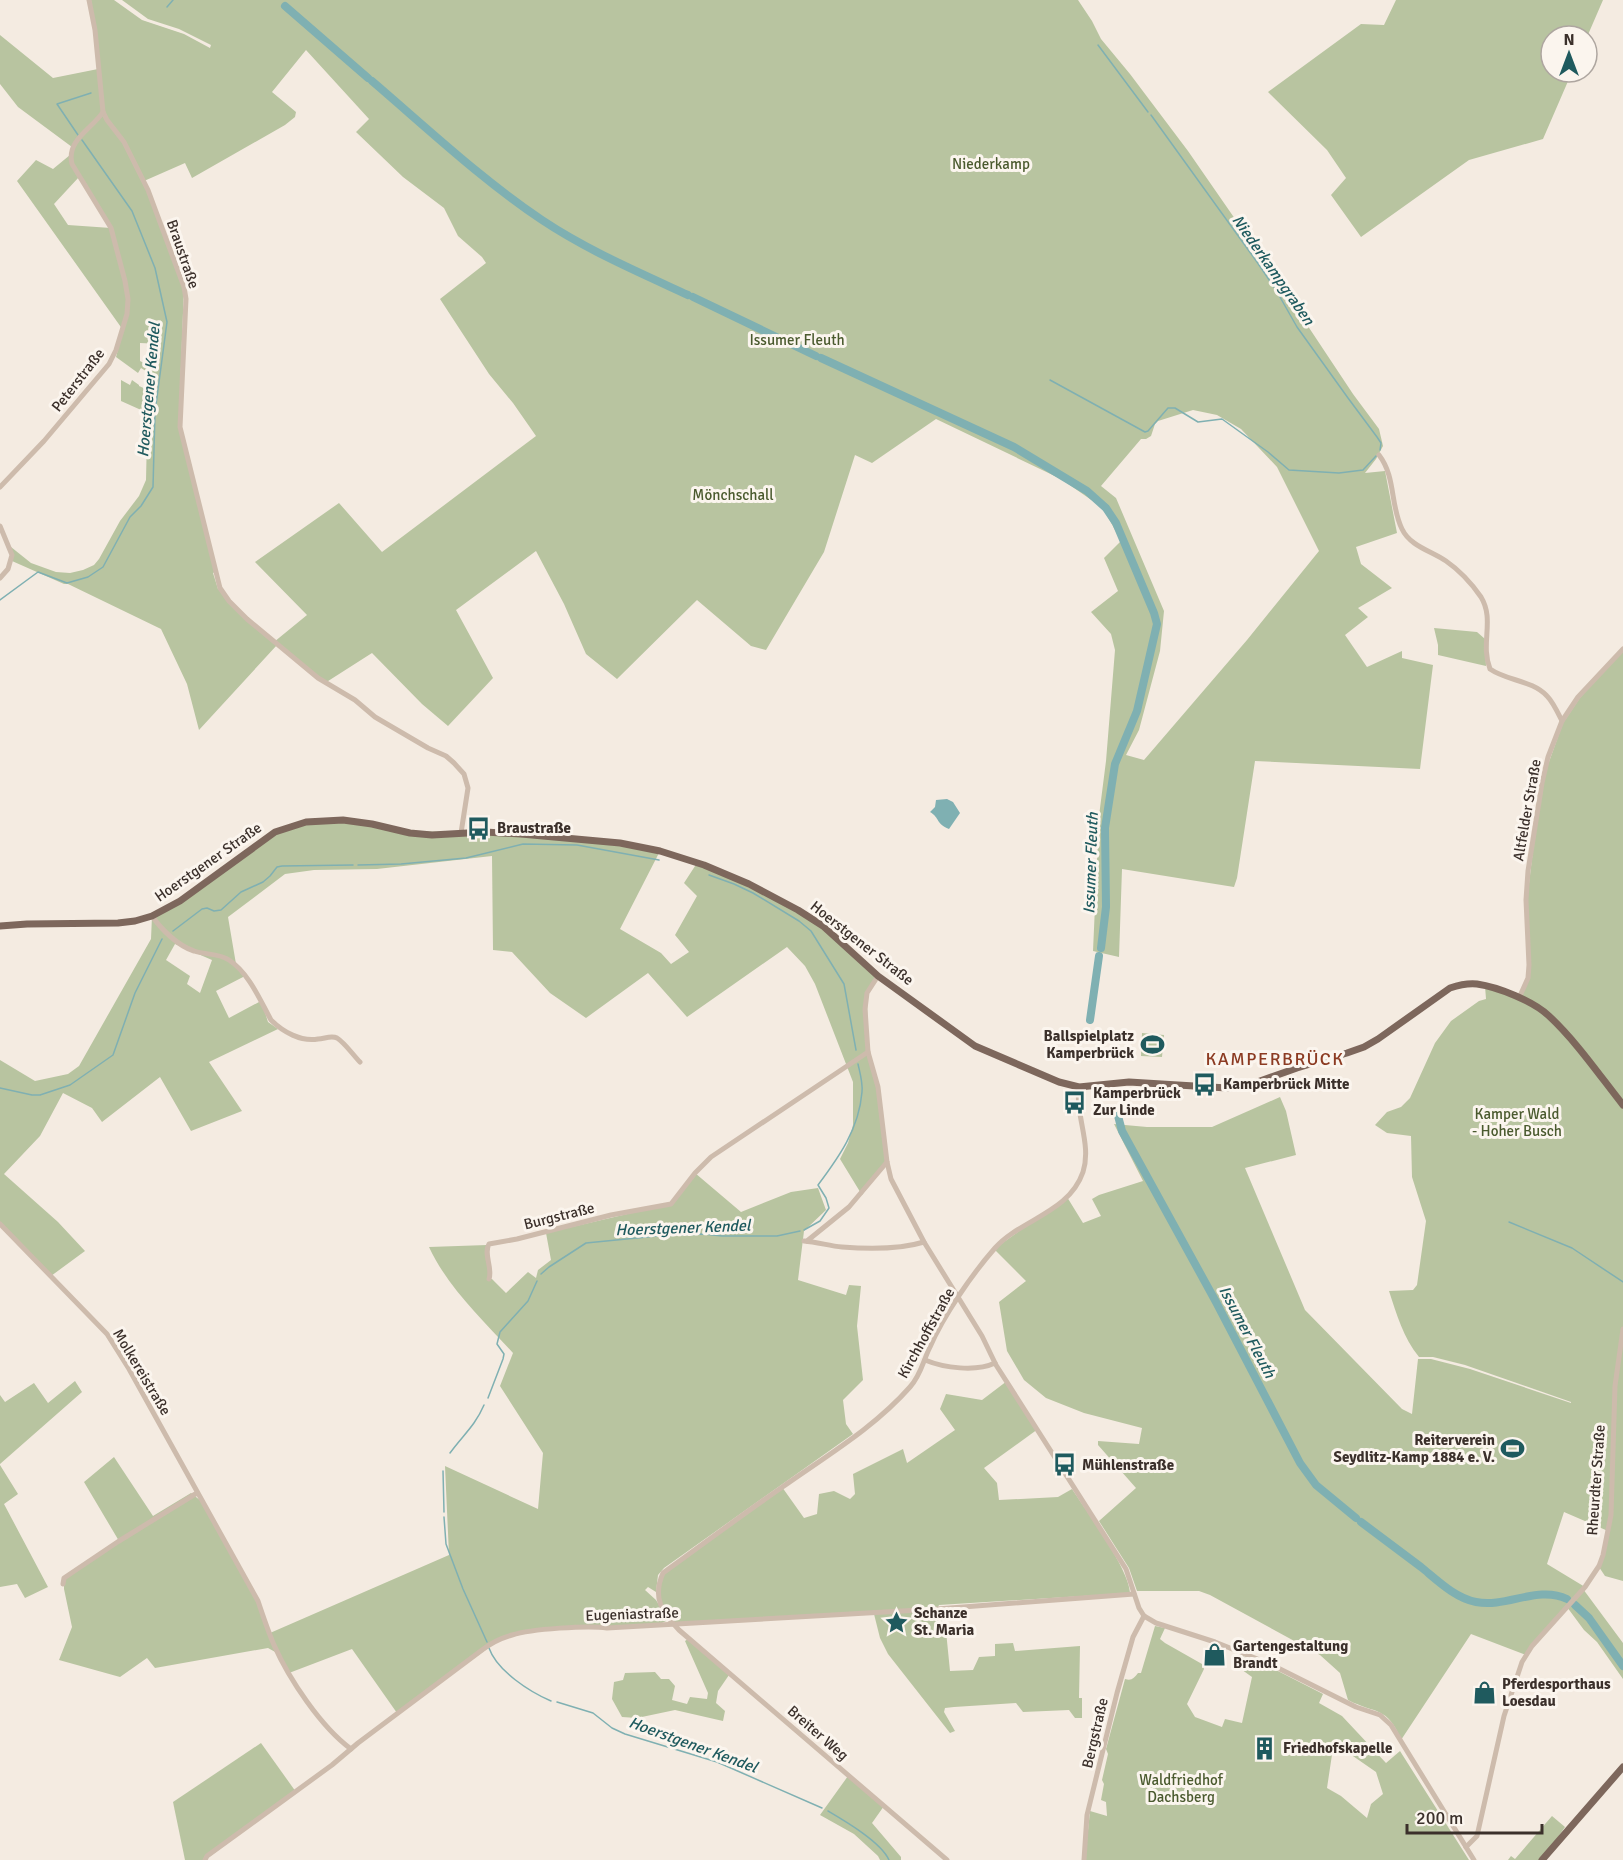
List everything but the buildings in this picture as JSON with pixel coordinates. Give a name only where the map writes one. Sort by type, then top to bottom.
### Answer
[{"type":"main road","name":"Hoerstgener Straße","points":[[0,926],[118,923],[152,916],[180,901],[265,838],[295,824],[326,820],[357,821],[410,833],[432,835],[521,834],[578,838],[620,843],[684,858],[749,884],[798,910],[829,931],[878,975],[975,1046],[1059,1082],[1078,1087],[1129,1082],[1227,1088],[1246,1086],[1364,1047],[1378,1040],[1440,994],[1460,985],[1476,984],[1519,998],[1549,1016],[1568,1036],[1623,1105]]},
{"type":"main road","points":[[1542,1860],[1623,1767]]},
{"type":"street","name":"Braustraße","points":[[89,0],[95,30],[103,111],[124,142],[148,190],[184,287],[186,299],[180,427],[220,588],[246,619],[318,678],[355,700],[375,717],[446,756],[454,763],[464,774],[468,788],[461,833]]},
{"type":"street","name":"Peterstraße","points":[[0,487],[44,441],[109,364],[123,330],[128,299],[111,228],[72,164],[70,155],[72,147],[103,111]]},
{"type":"street","points":[[1379,455],[1387,465],[1398,519],[1407,537],[1455,569],[1484,603],[1488,617],[1485,651],[1490,669],[1536,688],[1547,696],[1562,721]]},
{"type":"street","points":[[0,526],[12,555],[8,569],[0,578]]},
{"type":"street","name":"Altfelder Straße","points":[[1519,998],[1528,978],[1526,900],[1528,871],[1548,757],[1562,721],[1578,697],[1623,649]]},
{"type":"street","points":[[152,916],[156,923],[183,946],[193,951],[227,958],[236,964],[277,1026],[304,1039],[336,1038],[360,1062]]},
{"type":"street","points":[[878,975],[867,993],[865,1009],[868,1052],[878,1087],[891,1179],[924,1242],[982,1336],[995,1363],[1126,1569],[1139,1608],[1144,1616],[1156,1623],[1215,1642],[1272,1665],[1361,1709],[1380,1715],[1391,1725],[1474,1860]]},
{"type":"street","name":"Burgstraße","points":[[489,1280],[487,1250],[489,1244],[611,1215],[670,1204],[711,1157],[868,1052]]},
{"type":"street","name":"Kirchhoffstraße","points":[[673,1624],[657,1598],[663,1573],[855,1437],[896,1402],[918,1378],[930,1347],[957,1298],[994,1249],[1021,1226],[1062,1202],[1077,1184],[1083,1172],[1085,1158],[1085,1143],[1077,1102],[1078,1087]]},
{"type":"street","points":[[887,1161],[849,1207],[806,1241],[851,1247],[905,1246],[924,1242]]},
{"type":"street","name":"Molkereistraße","points":[[0,1224],[107,1334],[129,1369],[258,1602],[273,1643],[289,1673],[320,1719],[351,1749]]},
{"type":"street","name":"Rheurdter Straße","points":[[1466,1847],[1477,1836],[1504,1716],[1522,1662],[1532,1646],[1585,1587],[1599,1566],[1603,1555],[1611,1515],[1615,1386],[1623,1329]]},
{"type":"street","points":[[925,1360],[939,1365],[966,1367],[989,1366],[995,1363]]},
{"type":"street","points":[[63,1584],[64,1578],[197,1493]]},
{"type":"street","name":"Eugeniastraße","points":[[205,1860],[207,1856],[332,1765],[482,1650],[501,1639],[522,1632],[937,1609],[1134,1594]]},
{"type":"street","name":"Bergstraße","points":[[1084,1860],[1087,1815],[1133,1637],[1144,1616]]},
{"type":"street","name":"Breiter Weg","points":[[673,1624],[947,1860]]},
{"type":"green space","points":[[91,0],[114,0],[142,20],[184,34],[210,48],[211,45],[179,29],[148,19],[122,0],[1078,0],[1101,39],[1188,151],[1379,429],[1383,446],[1365,473],[1385,471],[1397,533],[1356,547],[1361,564],[1392,588],[1358,608],[1368,617],[1345,635],[1367,667],[1402,651],[1402,658],[1433,665],[1420,769],[1255,761],[1234,887],[1122,869],[1119,957],[1093,951],[1099,816],[1115,650],[1111,634],[1091,612],[1118,591],[1104,558],[1121,541],[1103,508],[1061,479],[936,419],[872,463],[855,455],[824,552],[766,650],[751,646],[697,600],[617,679],[586,654],[564,604],[536,551],[456,610],[493,678],[448,726],[422,704],[372,653],[325,683],[277,645],[199,730],[187,684],[161,629],[68,584],[12,561],[11,547],[31,563],[56,572],[70,573],[94,565],[120,521],[139,496],[146,480],[150,414],[121,401],[121,380],[130,385],[132,380],[148,390],[151,384],[147,381],[149,373],[141,368],[138,373],[116,357],[123,330],[17,181],[36,160],[53,169],[70,155],[72,147],[18,107],[0,84],[0,35],[53,78],[98,69]],"holes":[[[306,50],[369,119],[356,132],[403,177],[444,208],[458,236],[482,257],[486,263],[440,299],[489,374],[536,436],[382,552],[339,503],[255,562],[307,615],[274,642],[218,589],[213,573],[215,572],[179,418],[184,287],[144,181],[185,163],[192,178],[285,125],[295,117],[296,112],[272,92]],[[79,177],[111,228],[68,225],[54,204]],[[140,343],[161,344],[158,370],[140,361]],[[1193,410],[1217,415],[1241,429],[1277,467],[1319,551],[1247,640],[1144,760],[1126,755],[1139,730],[1160,651],[1164,611],[1116,498],[1101,486],[1141,439],[1151,436],[1158,421]]]},
{"type":"green space","points":[[1396,0],[1603,0],[1593,24],[1539,24],[1539,84],[1567,84],[1543,139],[1469,160],[1361,237],[1331,195],[1346,178],[1327,150],[1268,92],[1361,24],[1384,25]]},
{"type":"green space","points":[[1434,628],[1477,632],[1485,639],[1486,666],[1438,655]]},
{"type":"green space","name":"Kamper Wald - Hoher Busch","points":[[1623,647],[1623,1581],[1605,1576],[1599,1567],[1608,1531],[1564,1512],[1547,1564],[1585,1587],[1583,1589],[1623,1643],[1623,1679],[1597,1642],[1584,1630],[1567,1607],[1526,1655],[1471,1634],[1401,1740],[1386,1716],[1348,1700],[1340,1673],[1320,1655],[1199,1591],[1137,1591],[1129,1568],[1099,1521],[1136,1488],[1098,1445],[1098,1441],[1139,1444],[1142,1428],[1084,1413],[1046,1398],[1024,1380],[1007,1351],[999,1302],[1026,1281],[994,1249],[1067,1197],[1083,1223],[1101,1216],[1092,1199],[1143,1181],[1114,1124],[1147,1127],[1212,1127],[1280,1097],[1286,1111],[1296,1155],[1245,1168],[1305,1310],[1402,1409],[1412,1414],[1418,1359],[1431,1359],[1470,1369],[1571,1403],[1465,1365],[1433,1357],[1419,1357],[1413,1349],[1401,1326],[1389,1291],[1413,1290],[1417,1285],[1426,1221],[1412,1177],[1411,1136],[1387,1133],[1375,1125],[1387,1112],[1401,1107],[1410,1098],[1435,1043],[1451,1021],[1479,1001],[1486,999],[1485,986],[1519,998],[1528,978],[1527,900],[1541,784],[1563,723],[1579,699]]},
{"type":"green space","points":[[326,820],[412,831],[521,834],[660,851],[620,929],[661,953],[671,964],[689,952],[675,935],[697,896],[684,883],[697,863],[798,910],[823,926],[878,976],[867,993],[868,1052],[878,1087],[887,1162],[862,1195],[840,1159],[853,1125],[853,1082],[815,984],[805,966],[787,947],[687,1017],[648,973],[586,1018],[550,993],[512,952],[493,950],[492,856],[377,869],[314,870],[285,874],[228,917],[236,964],[245,976],[216,991],[229,1018],[259,1002],[262,1003],[268,1022],[278,1029],[209,1062],[242,1111],[191,1131],[160,1077],[102,1122],[92,1108],[63,1093],[40,1136],[4,1174],[58,1222],[85,1251],[51,1276],[0,1224],[0,1060],[35,1081],[68,1074],[79,1066],[151,939],[152,916],[166,909],[275,832]],"holes":[[[175,944],[212,960],[200,993],[187,984],[190,976],[166,960]]]},
{"type":"green space","name":"Ballspielplatz Kamperbrück","points":[[1142,1033],[1164,1035],[1162,1057],[1141,1056]]},
{"type":"green space","points":[[695,1173],[741,1212],[791,1192],[818,1188],[826,1210],[804,1231],[798,1280],[846,1295],[849,1285],[861,1286],[857,1326],[863,1380],[843,1400],[846,1424],[853,1434],[664,1568],[658,1575],[656,1592],[648,1587],[645,1590],[656,1600],[667,1618],[666,1621],[522,1632],[501,1639],[397,1713],[352,1649],[289,1673],[277,1653],[268,1648],[155,1668],[147,1658],[120,1677],[59,1660],[72,1627],[64,1578],[119,1541],[84,1482],[114,1457],[153,1516],[191,1493],[201,1501],[258,1601],[270,1633],[449,1555],[445,1466],[538,1509],[543,1453],[500,1386],[513,1353],[456,1290],[429,1247],[487,1245],[489,1278],[506,1293],[528,1272],[536,1278],[538,1270],[551,1260],[546,1233],[670,1204]]},
{"type":"green space","points":[[75,1381],[82,1392],[0,1464],[0,1395],[5,1402],[34,1383],[48,1403]]},
{"type":"green space","points":[[1007,1381],[1038,1429],[984,1468],[997,1483],[999,1500],[1058,1497],[1072,1489],[1123,1570],[1130,1593],[939,1605],[937,1609],[673,1624],[660,1600],[659,1587],[663,1573],[782,1487],[804,1518],[817,1514],[819,1494],[834,1491],[850,1499],[855,1494],[853,1474],[903,1449],[907,1463],[955,1430],[940,1409],[946,1394],[982,1400]]},
{"type":"green space","points":[[0,1465],[18,1494],[4,1504],[48,1587],[25,1598],[17,1584],[0,1587]]},
{"type":"green space","points":[[944,1611],[950,1671],[973,1670],[979,1657],[995,1656],[995,1644],[1013,1643],[1015,1651],[1080,1646],[1079,1698],[1082,1698],[1082,1718],[1075,1718],[1069,1710],[1023,1712],[1016,1703],[945,1708],[944,1712],[955,1731],[950,1733],[888,1654],[880,1638],[874,1614]]},
{"type":"green space","name":"Waldfriedhof Dachsberg","points":[[1155,1626],[1165,1628],[1160,1639],[1202,1664],[1204,1669],[1187,1704],[1195,1717],[1222,1727],[1225,1719],[1242,1723],[1252,1677],[1238,1667],[1242,1656],[1274,1669],[1323,1694],[1319,1703],[1342,1716],[1386,1763],[1400,1751],[1469,1860],[1085,1860],[1090,1811],[1107,1816],[1106,1802],[1101,1800],[1104,1784],[1102,1780],[1108,1754],[1106,1749],[1125,1679],[1134,1678],[1141,1673]],"holes":[[[1333,1748],[1350,1754],[1376,1772],[1383,1794],[1371,1804],[1367,1818],[1341,1796],[1327,1788]]]},
{"type":"green space","points":[[688,1639],[729,1675],[718,1691],[716,1703],[725,1711],[723,1721],[675,1710],[637,1718],[622,1717],[612,1699],[614,1682],[623,1680],[625,1673],[655,1672],[661,1679],[669,1679],[675,1686],[672,1700],[687,1704],[690,1697],[707,1699],[708,1693],[685,1641]]},
{"type":"green space","points":[[261,1743],[296,1792],[205,1860],[185,1860],[173,1802]]},
{"type":"green space","points":[[848,1776],[884,1806],[872,1823],[901,1857],[901,1860],[880,1860],[854,1834],[820,1815]]},
{"type":"green space","points":[[1552,1816],[1565,1827],[1542,1860],[1508,1860],[1511,1856],[1515,1859]]},
{"type":"water","points":[[947,799],[953,802],[960,813],[949,829],[930,812],[935,807],[936,800]]},
{"type":"waterway","name":"Hoerstgener Kendel","points":[[167,7],[173,0]]},
{"type":"waterway","name":"Issumer Fleuth","points":[[285,6],[368,78]]},
{"type":"waterway","name":"Niederkampgraben","points":[[1098,45],[1148,112]]},
{"type":"waterway","name":"Issumer Fleuth","points":[[372,81],[476,171],[542,220],[595,251],[688,295]]},
{"type":"waterway","name":"Hoerstgener Kendel","points":[[78,135],[57,104],[91,93]]},
{"type":"waterway","name":"Niederkampgraben","points":[[1151,115],[1257,262],[1297,327],[1377,437],[1381,443],[1380,450]]},
{"type":"waterway","name":"Hoerstgener Kendel","points":[[0,600],[38,572],[67,583],[88,577],[103,567],[130,517],[141,506],[153,487],[155,412],[167,322],[155,268],[132,211],[82,140]]},
{"type":"waterway","name":"Issumer Fleuth","points":[[693,297],[816,356]]},
{"type":"waterway","name":"Issumer Fleuth","points":[[821,358],[1014,447],[1087,491],[1106,508],[1116,523],[1157,624],[1137,711],[1115,764],[1105,828],[1106,907],[1101,948]]},
{"type":"waterway","points":[[1050,380],[1145,432],[1168,408],[1175,408],[1198,422],[1222,419],[1289,470],[1339,473],[1363,470],[1376,456]]},
{"type":"waterway","name":"Hoerstgener Kendel","points":[[358,865],[466,858],[523,844],[577,845],[659,860]]},
{"type":"waterway","name":"Hoerstgener Kendel","points":[[173,931],[202,909],[221,910],[241,892],[263,882],[277,867],[353,865]]},
{"type":"waterway","name":"Hoerstgener Kendel","points":[[709,875],[753,893],[811,931],[844,984],[856,1050]]},
{"type":"waterway","name":"Hoerstgener Kendel","points":[[0,1088],[40,1095],[70,1085],[113,1055],[135,993],[162,939]]},
{"type":"waterway","name":"Issumer Fleuth","points":[[1090,1020],[1099,956]]},
{"type":"waterway","name":"Hoerstgener Kendel","points":[[804,1230],[820,1221],[829,1208],[818,1185],[847,1142],[857,1118],[862,1089],[858,1064]]},
{"type":"waterway","name":"Issumer Fleuth","points":[[1117,1112],[1122,1131],[1216,1302],[1300,1463],[1316,1485],[1356,1518]]},
{"type":"waterway","points":[[1509,1222],[1572,1248],[1623,1282]]},
{"type":"waterway","name":"Hoerstgener Kendel","points":[[541,1274],[586,1243],[704,1234],[777,1236],[800,1231]]},
{"type":"waterway","name":"Hoerstgener Kendel","points":[[488,1398],[504,1354],[497,1344],[500,1332],[528,1301],[537,1281]]},
{"type":"waterway","name":"Hoerstgener Kendel","points":[[450,1453],[473,1425],[484,1405]]},
{"type":"waterway","name":"Hoerstgener Kendel","points":[[443,1471],[444,1512]]},
{"type":"waterway","name":"Hoerstgener Kendel","points":[[444,1517],[446,1544],[487,1642]]},
{"type":"waterway","name":"Issumer Fleuth","points":[[1361,1522],[1447,1588],[1468,1600],[1488,1603],[1545,1594],[1567,1599]]},
{"type":"waterway","name":"Issumer Fleuth","points":[[1575,1605],[1589,1618],[1623,1666]]},
{"type":"waterway","name":"Hoerstgener Kendel","points":[[489,1648],[493,1657],[507,1673],[524,1686],[551,1701]]},
{"type":"waterway","name":"Hoerstgener Kendel","points":[[557,1702],[593,1713],[612,1728],[625,1734],[717,1762],[822,1808]]},
{"type":"waterway","name":"Hoerstgener Kendel","points":[[828,1811],[871,1839],[889,1860]]},
{"type":"place","name":"Braustraße","points":[[479,828]]},
{"type":"place","name":"Ballspielplatz Kamperbrück","points":[[1152,1045]]},
{"type":"place","name":"Kamperbrück Mitte","points":[[1205,1084]]},
{"type":"place","name":"Kamperbrück Zur Linde","points":[[1075,1102]]},
{"type":"place","name":"Reiterverein Seydlitz-Kamp 1884 e. V.","points":[[1513,1449]]},
{"type":"place","name":"Mühlenstraße","points":[[1064,1465]]},
{"type":"place","name":"Schanze St. Maria","points":[[896,1622]]},
{"type":"place","name":"Gartengestaltung Brandt","points":[[1215,1655]]},
{"type":"place","name":"Pferdesporthaus Loesdau","points":[[1484,1693]]},
{"type":"place","name":"Friedhofskapelle","points":[[1265,1748]]},
{"type":"district","name":"KAMPERBRÜCK","points":[[1275,1059]]},
{"type":"park label","name":"Niederkamp","points":[[991,164]]},
{"type":"park label","name":"Mönchschall","points":[[733,495]]}]
